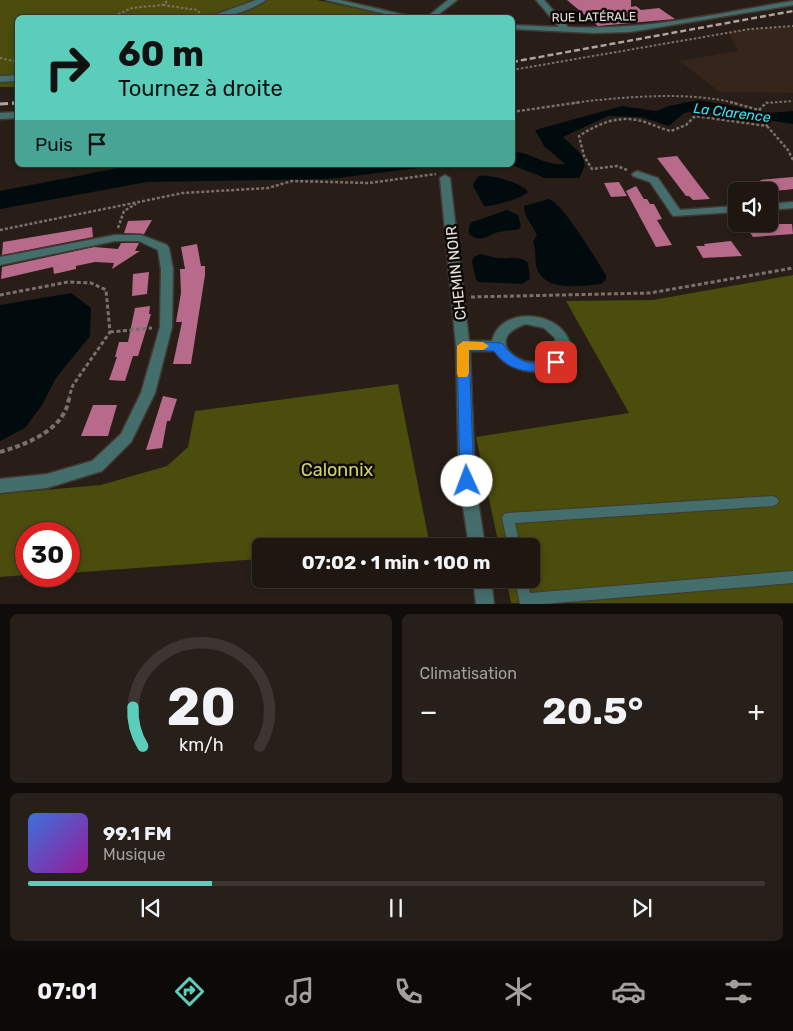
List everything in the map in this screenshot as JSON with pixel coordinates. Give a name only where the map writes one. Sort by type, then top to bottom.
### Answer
[{"type":"street","points":[[222,15],[262,0]]},
{"type":"street","points":[[330,0],[401,15]]},
{"type":"street","points":[[433,15],[453,0]]},
{"type":"street","points":[[540,0],[566,30]]},
{"type":"street","name":"RUE LATÉRALE","points":[[515,27],[566,30],[642,28],[793,2]]},
{"type":"street","points":[[0,79],[15,78]]},
{"type":"street","points":[[0,116],[15,115]]},
{"type":"street","points":[[637,174],[654,180],[678,214],[728,210]]},
{"type":"street","name":"CHEMIN NOIR","points":[[444,175],[459,297],[463,346],[467,481],[476,538]]},
{"type":"street","points":[[778,206],[793,205]]},
{"type":"street","points":[[0,261],[115,238],[141,238],[163,248],[167,269],[166,327],[148,393],[126,438],[97,466],[47,481],[0,486]]},
{"type":"street","points":[[526,320],[540,322],[552,327],[561,335],[565,345],[563,355],[556,362],[544,367],[529,367],[515,363],[504,356],[498,346],[498,336],[503,328],[513,322],[526,320]]},
{"type":"street","points":[[463,346],[498,346]]},
{"type":"street","points":[[483,588],[485,604]]},
{"type":"lane","points":[[512,538],[508,518],[773,501]]},
{"type":"lane","points":[[523,588],[526,601],[793,576]]},
{"type":"path","points":[[162,5],[166,3],[166,0]]},
{"type":"path","points":[[117,15],[132,8],[162,5],[197,10],[201,15]]},
{"type":"path","points":[[515,69],[750,29],[793,26]]},
{"type":"path","points":[[0,58],[15,61]]},
{"type":"path","points":[[515,112],[610,98],[698,97],[726,101],[759,110]]},
{"type":"path","points":[[759,110],[768,102],[793,101]]},
{"type":"path","points":[[759,110],[764,122],[788,150],[793,160]]},
{"type":"path","points":[[637,174],[617,166],[592,168],[584,156],[579,136],[592,127],[618,119],[634,119],[667,132],[684,127],[695,116],[767,126]]},
{"type":"path","points":[[0,230],[182,193],[268,188],[292,181],[369,183],[444,175]]},
{"type":"path","points":[[115,238],[124,211],[139,202]]},
{"type":"path","points":[[459,297],[650,293],[793,268]]},
{"type":"path","points":[[0,294],[68,282],[91,283],[106,290],[110,332],[73,385],[65,412],[46,432],[19,447],[0,452]]},
{"type":"path","points":[[110,332],[166,327]]},
{"type":"shaded area","points":[[793,27],[793,93],[720,92],[679,61],[738,51],[729,33],[750,29]]},
{"type":"green space","points":[[0,0],[317,0],[387,15],[15,15],[15,87],[0,87]]},
{"type":"green space","points":[[793,275],[793,603],[511,603],[508,588],[540,588],[540,538],[497,538],[476,437],[629,413],[566,301],[653,300]]},
{"type":"green space","name":"Calonnix","points":[[398,384],[428,538],[252,538],[252,560],[80,572],[80,522],[15,522],[15,576],[0,577],[0,494],[101,485],[167,466],[188,447],[195,411]]},
{"type":"water","name":"La Clarence","points":[[699,100],[768,113],[793,111],[793,124],[703,110],[684,113],[669,126],[641,117],[608,116],[563,137],[582,155],[585,166],[579,178],[545,178],[515,166],[515,152],[526,154],[550,163],[565,164],[544,146],[535,130],[622,106],[656,111],[669,106]]},
{"type":"water","points":[[124,167],[425,167],[329,179],[147,182],[0,209],[0,191]]},
{"type":"water","points":[[479,176],[491,176],[506,180],[520,185],[528,192],[507,202],[484,206],[473,186]]},
{"type":"water","points":[[549,199],[562,210],[606,275],[606,280],[601,284],[563,286],[546,280],[540,274],[536,265],[533,242],[537,235],[525,214],[524,206]]},
{"type":"water","points":[[507,210],[518,215],[521,226],[519,229],[501,231],[481,239],[469,234],[469,226],[472,222]]},
{"type":"water","points":[[481,254],[497,258],[517,258],[525,261],[528,263],[530,279],[522,284],[479,282],[476,280],[472,261],[474,257]]},
{"type":"water","points":[[71,293],[91,308],[90,336],[56,378],[42,405],[25,428],[0,441],[0,305]]},
{"type":"building","points":[[567,0],[631,0],[631,7],[636,6],[641,10],[659,8],[675,19],[598,26]]},
{"type":"building","points":[[677,156],[710,199],[693,200],[686,196],[657,158]]},
{"type":"building","points":[[793,177],[793,189],[778,190],[778,182],[762,182],[760,180]]},
{"type":"building","points":[[619,182],[627,196],[611,197],[604,183]]},
{"type":"building","points":[[636,186],[644,199],[647,199],[650,204],[654,204],[662,219],[657,220],[672,245],[656,247],[626,191]]},
{"type":"building","points":[[152,220],[144,234],[124,233],[128,221]]},
{"type":"building","points":[[778,224],[792,224],[793,234],[753,237],[750,232],[778,232]]},
{"type":"building","points":[[92,227],[93,237],[2,255],[3,242]]},
{"type":"building","points":[[731,241],[742,256],[703,258],[696,246],[705,246],[704,244]]},
{"type":"building","points":[[121,243],[139,243],[135,251],[140,251],[112,269],[114,263],[95,262],[54,274],[53,267],[1,279],[2,267],[94,247],[118,249]]},
{"type":"building","points":[[197,244],[201,266],[205,266],[205,275],[191,364],[173,364],[182,322],[176,322],[181,293],[180,269],[185,269],[181,247]]},
{"type":"building","points":[[149,272],[147,294],[132,296],[133,274]]},
{"type":"building","points":[[150,306],[149,314],[151,314],[138,356],[133,356],[125,381],[109,380],[117,357],[115,357],[119,342],[128,342],[135,308]]},
{"type":"building","points":[[163,396],[177,399],[170,421],[167,421],[162,448],[146,450]]},
{"type":"building","points":[[93,405],[117,405],[108,436],[81,436]]},
{"type":"railway","points":[[515,61],[793,11]]},
{"type":"railway","points":[[0,104],[15,103]]},
{"type":"slow traffic","points":[[463,373],[463,346],[483,346]]},
{"type":"route","points":[[467,481],[463,346],[498,346],[504,356],[515,363],[529,367],[544,367],[556,362]]}]
